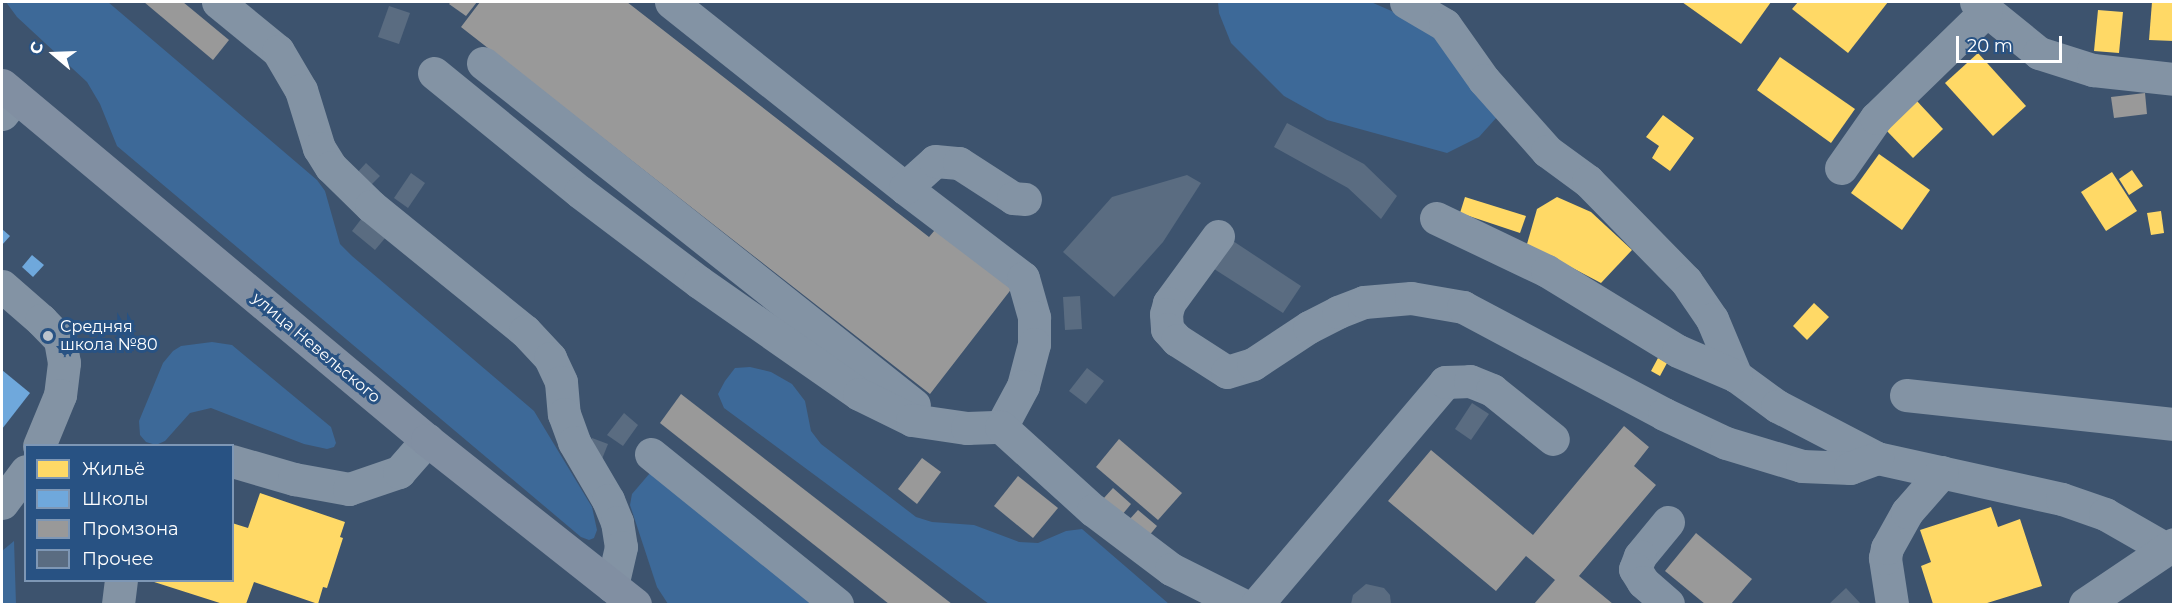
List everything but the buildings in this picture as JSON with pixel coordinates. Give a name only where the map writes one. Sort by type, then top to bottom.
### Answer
[{"type":"main road","name":"улица Невельского","points":[[6,99],[427,440],[623,595]]},
{"type":"street","points":[[218,2],[278,51],[301,90],[318,148],[331,167],[371,206],[525,332],[550,358],[561,382],[564,414],[574,442],[608,500],[617,522],[621,547],[623,595]]},
{"type":"street","points":[[671,2],[905,188],[1023,278],[1034,317],[1034,344],[1023,386],[1001,427]]},
{"type":"street","points":[[1406,2],[1449,13],[1484,80],[1547,151],[1588,181],[1686,281],[1712,319],[1736,376]]},
{"type":"street","points":[[1841,168],[1876,118],[1981,6],[2038,53],[2093,70],[2174,79]]},
{"type":"street","points":[[483,63],[939,425]]},
{"type":"street","points":[[434,73],[580,192],[709,289],[859,394],[912,420],[967,428],[1001,427],[1093,510],[1171,569],[1241,604]]},
{"type":"street","points":[[905,188],[935,161],[959,163],[1013,198],[1025,199]]},
{"type":"street","points":[[1436,218],[1547,271],[1678,351],[1736,376],[1777,406],[1877,458],[2062,499],[2105,513],[2170,546],[2085,604]]},
{"type":"street","points":[[1218,236],[1169,303],[1166,314],[1167,329],[1177,340],[1227,372],[1253,364],[1309,327],[1338,312],[1364,302],[1412,298],[1463,308],[1664,414],[1725,443],[1802,466],[1850,468],[1877,458]]},
{"type":"street","points":[[2,286],[60,340],[64,363],[60,395],[40,444]]},
{"type":"street","points":[[1257,604],[1445,382],[1470,381],[1492,390],[1553,439]]},
{"type":"street","points":[[1906,395],[2174,424]]},
{"type":"street","points":[[234,462],[294,479],[349,489],[399,472],[427,440]]},
{"type":"street","points":[[651,454],[837,604]]},
{"type":"street","points":[[1892,604],[1885,558],[1887,548],[1907,512],[1942,472]]},
{"type":"street","points":[[2,503],[24,474]]},
{"type":"street","points":[[1668,522],[1640,556],[1635,569],[1643,582],[1668,604]]},
{"type":"street","points":[[118,604],[121,582]]},
{"type":"shaded area","points":[[6,2],[108,2],[317,180],[325,191],[340,244],[534,411],[592,507],[597,530],[594,538],[589,540],[581,537],[117,146],[100,104],[87,82],[17,17]]},
{"type":"shaded area","points":[[1218,2],[1371,2],[1421,24],[1443,42],[1497,117],[1479,137],[1447,153],[1327,120],[1284,96],[1231,43],[1219,13]]},
{"type":"shaded area","points":[[212,342],[232,345],[331,427],[336,443],[334,447],[327,449],[304,444],[211,408],[190,413],[165,441],[158,444],[146,442],[140,435],[139,421],[163,363],[173,351],[181,346]]},
{"type":"shaded area","points":[[750,367],[771,372],[792,384],[805,401],[811,431],[821,444],[916,517],[932,522],[974,525],[1019,542],[1038,543],[1066,531],[1082,529],[1169,604],[989,604],[724,408],[718,394],[725,381],[735,368]]},
{"type":"shaded area","points":[[650,473],[818,604],[668,604],[657,587],[630,505],[632,494]]},
{"type":"shaded area","points":[[14,541],[16,604],[2,604],[2,551]]},
{"type":"place","name":"Средняя школа №80","points":[[48,336]]}]
